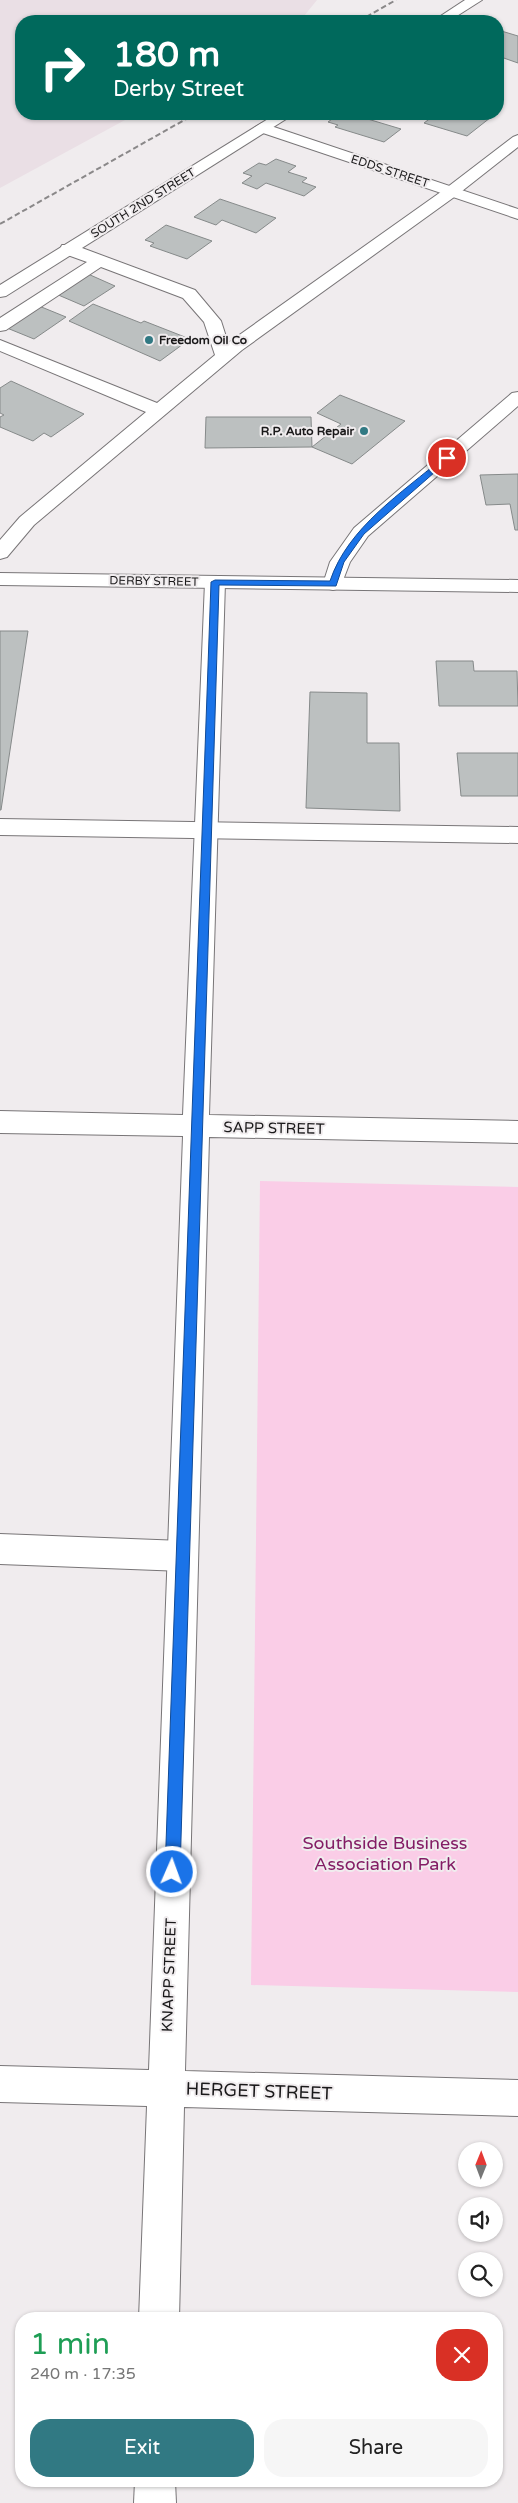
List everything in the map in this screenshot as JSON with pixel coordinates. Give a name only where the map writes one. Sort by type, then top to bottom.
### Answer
[{"type":"street","points":[[450,15],[475,0]]},
{"type":"street","name":"SOUTH 2ND STREET","points":[[0,292],[276,120]]},
{"type":"street","name":"EDDS STREET","points":[[262,128],[518,214]]},
{"type":"street","points":[[0,553],[27,521],[224,356],[451,192],[518,140]]},
{"type":"street","points":[[68,249],[189,294],[212,321],[224,356]]},
{"type":"street","points":[[0,326],[99,261]]},
{"type":"street","points":[[0,345],[158,410]]},
{"type":"street","points":[[333,584],[340,562],[361,532],[511,410],[518,397]]},
{"type":"street","name":"DERBY STREET","points":[[0,579],[518,586]]},
{"type":"street","name":"KNAPP STREET","points":[[159,2312],[215,582]]},
{"type":"street","points":[[0,827],[518,835]]},
{"type":"street","name":"SAPP STREET","points":[[0,1122],[518,1132]]},
{"type":"street","points":[[0,1549],[183,1556]]},
{"type":"street","name":"HERGET STREET","points":[[0,2084],[518,2098]]},
{"type":"street","points":[[155,2487],[155,2503]]},
{"type":"shaded area","points":[[0,0],[317,0],[305,15],[15,15],[15,120],[125,120],[0,188]]},
{"type":"green space","name":"Southside Business Association Park","points":[[260,1181],[518,1187],[518,1992],[251,1985]]},
{"type":"building","points":[[504,32],[518,36],[518,63],[504,58]]},
{"type":"building","points":[[331,120],[371,120],[401,129],[384,142],[335,127],[338,125],[328,122]]},
{"type":"building","points":[[428,120],[487,120],[467,136],[424,123]]},
{"type":"building","points":[[276,159],[296,166],[288,172],[307,178],[302,182],[316,187],[304,196],[266,183],[257,189],[242,183],[252,176],[243,173],[259,163],[266,165]]},
{"type":"building","points":[[220,199],[276,218],[256,233],[222,220],[216,225],[194,217]]},
{"type":"building","points":[[166,225],[212,241],[187,259],[150,246],[154,243],[145,240]]},
{"type":"building","points":[[88,274],[115,286],[84,306],[56,294]]},
{"type":"building","points":[[93,304],[141,323],[144,321],[190,339],[160,361],[69,321]]},
{"type":"building","points":[[39,306],[66,317],[34,339],[7,328]]},
{"type":"building","points":[[11,381],[84,414],[51,437],[44,433],[33,441],[0,427],[0,417],[4,415],[0,413],[0,388]]},
{"type":"building","points":[[340,395],[405,421],[352,464],[312,447],[341,424],[317,413]]},
{"type":"building","points":[[206,417],[311,417],[312,447],[205,448]]},
{"type":"building","points":[[518,474],[518,530],[515,530],[510,504],[486,505],[480,475]]},
{"type":"building","points":[[0,631],[28,631],[1,810],[0,810]]},
{"type":"building","points":[[436,661],[473,661],[474,671],[517,671],[518,706],[439,706]]},
{"type":"building","points":[[310,692],[367,693],[367,743],[399,743],[400,811],[306,808]]},
{"type":"building","points":[[457,753],[518,753],[518,796],[461,796]]},
{"type":"railway","points":[[370,15],[396,0]]},
{"type":"railway","points":[[0,224],[184,120]]},
{"type":"place","name":"Freedom Oil Co","points":[[149,340]]},
{"type":"place","name":"R.P. Auto Repair","points":[[364,431]]},
{"type":"route","points":[[172,1872],[215,582],[333,584],[340,562],[361,532],[447,458]]}]
